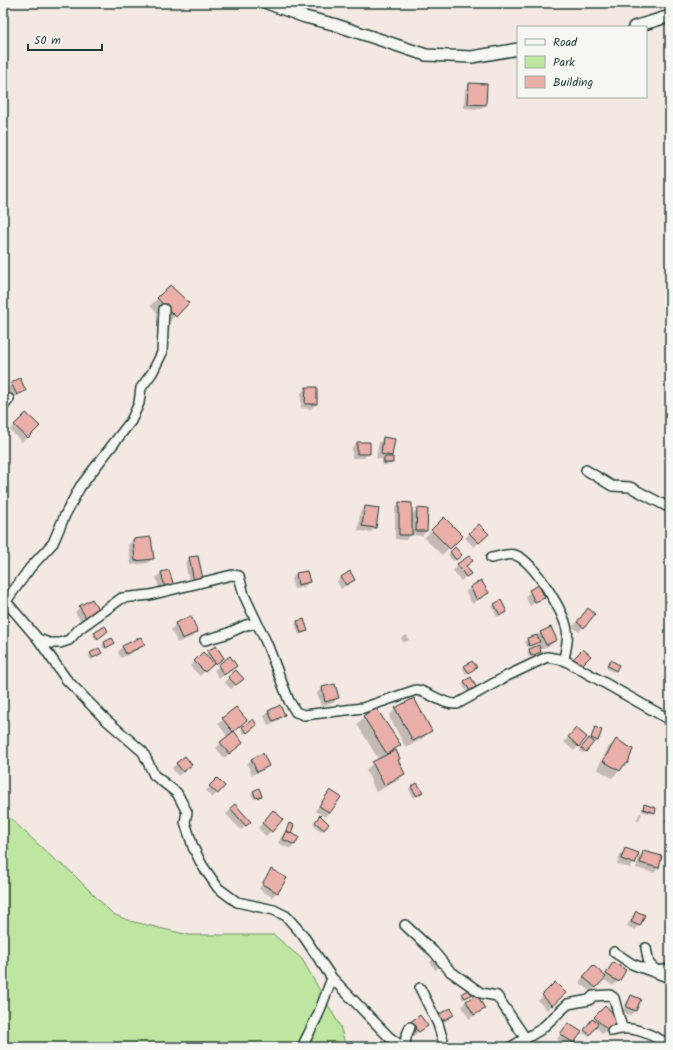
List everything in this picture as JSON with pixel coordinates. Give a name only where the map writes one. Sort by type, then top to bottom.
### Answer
[{"type":"street","points":[[267,3],[305,17],[333,24],[426,55],[472,57],[517,49]]},
{"type":"street","points":[[637,26],[670,16]]},
{"type":"street","points":[[164,308],[162,353],[152,373],[141,388],[140,403],[131,421],[80,487],[65,515],[53,543],[4,599],[38,639],[66,680],[104,718],[143,752],[154,775],[177,793],[187,812],[185,822],[192,847],[218,888],[237,902],[274,910],[286,916],[302,934],[332,978],[389,1036],[404,1047],[410,1027]]},
{"type":"street","points":[[3,407],[9,399]]},
{"type":"street","points":[[586,470],[612,486],[630,487],[670,508]]},
{"type":"street","points":[[491,558],[515,555],[522,558],[535,571],[555,600],[564,618],[568,631],[564,660]]},
{"type":"street","points":[[38,639],[49,643],[60,643],[69,640],[80,628],[122,598],[150,595],[232,575],[239,576],[244,595],[289,701],[296,712],[304,715],[363,708],[416,690],[424,691],[449,704],[457,704],[507,676],[547,657],[564,660],[670,720]]},
{"type":"street","points":[[205,640],[226,634],[246,625],[257,623]]},
{"type":"street","points":[[405,925],[434,952],[450,971],[481,993],[497,996],[526,1039]]},
{"type":"street","points":[[646,948],[649,964],[657,971],[670,969]]},
{"type":"street","points":[[614,952],[632,964],[670,978]]},
{"type":"street","points":[[302,1047],[318,1015],[332,978]]},
{"type":"street","points":[[420,988],[438,1024],[446,1047]]},
{"type":"street","points":[[511,1047],[540,1030],[568,1004],[589,1000],[594,996],[610,995],[614,998],[622,1028]]},
{"type":"street","points":[[612,1031],[622,1028],[643,1030],[670,1045]]},
{"type":"green space","points":[[3,815],[11,819],[53,858],[70,871],[113,914],[130,921],[189,935],[274,935],[302,959],[340,1026],[346,1047],[3,1047]]},
{"type":"building","points":[[469,83],[487,84],[486,105],[468,104]]},
{"type":"building","points":[[170,285],[189,303],[176,317],[157,298]]},
{"type":"building","points":[[20,378],[26,391],[17,395],[11,383]]},
{"type":"building","points":[[306,387],[317,387],[317,404],[305,404]]},
{"type":"building","points":[[26,413],[40,426],[28,438],[14,425]]},
{"type":"building","points":[[383,437],[395,439],[392,456],[381,454]]},
{"type":"building","points":[[357,442],[370,442],[370,454],[357,454]]},
{"type":"building","points":[[384,457],[393,457],[393,463],[384,463]]},
{"type":"building","points":[[399,502],[412,503],[412,535],[399,535]]},
{"type":"building","points":[[365,506],[379,508],[376,528],[362,526]]},
{"type":"building","points":[[417,508],[428,509],[427,531],[416,531]]},
{"type":"building","points":[[444,517],[463,536],[450,549],[431,530]]},
{"type":"building","points":[[479,524],[489,534],[479,543],[469,533]]},
{"type":"building","points":[[151,537],[154,559],[135,561],[133,539]]},
{"type":"building","points":[[455,547],[462,555],[456,560],[450,552]]},
{"type":"building","points":[[198,556],[203,579],[194,581],[189,557]]},
{"type":"building","points":[[469,556],[473,561],[466,566],[471,574],[466,577],[457,564]]},
{"type":"building","points":[[169,570],[174,586],[165,588],[161,572]]},
{"type":"building","points":[[307,571],[310,582],[298,585],[296,573]]},
{"type":"building","points":[[350,571],[355,580],[346,585],[341,577]]},
{"type":"building","points":[[481,580],[489,593],[477,600],[470,587]]},
{"type":"building","points":[[539,585],[545,598],[535,602],[529,590]]},
{"type":"building","points":[[92,599],[100,612],[87,619],[79,606]]},
{"type":"building","points":[[501,600],[507,612],[500,615],[494,604]]},
{"type":"building","points":[[588,608],[595,614],[584,628],[577,622]]},
{"type":"building","points":[[191,616],[198,632],[182,639],[175,623]]},
{"type":"building","points":[[304,619],[308,631],[301,633],[297,621]]},
{"type":"building","points":[[105,626],[108,631],[98,639],[94,633]]},
{"type":"building","points":[[551,627],[557,640],[546,645],[540,632]]},
{"type":"building","points":[[537,635],[540,642],[529,646],[527,638]]},
{"type":"building","points":[[141,637],[145,645],[126,654],[122,646]]},
{"type":"building","points":[[112,638],[115,643],[106,648],[104,642]]},
{"type":"building","points":[[539,645],[541,652],[531,656],[529,649]]},
{"type":"building","points":[[216,646],[224,658],[216,664],[207,651]]},
{"type":"building","points":[[99,648],[102,653],[93,658],[90,653]]},
{"type":"building","points":[[583,649],[591,656],[580,667],[572,660]]},
{"type":"building","points":[[203,652],[214,664],[205,672],[194,661]]},
{"type":"building","points":[[230,656],[237,666],[224,675],[218,665]]},
{"type":"building","points":[[611,660],[619,665],[616,671],[607,665]]},
{"type":"building","points":[[472,661],[477,667],[469,673],[464,666]]},
{"type":"building","points":[[236,670],[244,679],[236,685],[228,677]]},
{"type":"building","points":[[471,677],[476,687],[470,691],[464,681]]},
{"type":"building","points":[[335,684],[339,698],[325,702],[322,687]]},
{"type":"building","points":[[414,698],[432,731],[413,741],[395,708]]},
{"type":"building","points":[[280,705],[285,715],[273,721],[268,711]]},
{"type":"building","points":[[236,707],[247,720],[233,732],[222,718]]},
{"type":"building","points":[[376,708],[401,745],[387,754],[363,716]]},
{"type":"building","points":[[253,719],[257,725],[247,733],[242,727]]},
{"type":"building","points":[[595,727],[602,730],[598,741],[591,738]]},
{"type":"building","points":[[576,728],[587,737],[579,747],[568,737]]},
{"type":"building","points":[[234,731],[243,743],[229,754],[220,742]]},
{"type":"building","points":[[589,738],[594,742],[586,752],[581,748]]},
{"type":"building","points":[[616,739],[633,749],[628,763],[624,765],[620,771],[603,761]]},
{"type":"building","points":[[396,750],[400,759],[398,760],[405,774],[384,785],[372,762]]},
{"type":"building","points":[[263,753],[269,766],[257,772],[251,759]]},
{"type":"building","points":[[185,756],[192,765],[183,772],[176,763]]},
{"type":"building","points":[[217,778],[225,786],[218,794],[209,786]]},
{"type":"building","points":[[417,783],[423,792],[417,796],[411,787]]},
{"type":"building","points":[[259,788],[262,796],[256,798],[253,791]]},
{"type":"building","points":[[330,790],[341,797],[330,813],[319,806]]},
{"type":"building","points":[[235,804],[251,822],[246,826],[230,808]]},
{"type":"building","points":[[644,804],[656,808],[655,813],[643,809]]},
{"type":"building","points":[[273,810],[283,819],[272,832],[262,823]]},
{"type":"building","points":[[320,815],[329,824],[324,830],[315,822]]},
{"type":"building","points":[[289,823],[294,825],[291,833],[286,831]]},
{"type":"building","points":[[286,831],[299,837],[295,845],[282,839]]},
{"type":"building","points":[[625,848],[639,853],[635,864],[621,859]]},
{"type":"building","points":[[643,851],[662,856],[659,868],[640,863]]},
{"type":"building","points":[[271,869],[287,878],[278,893],[262,884]]},
{"type":"building","points":[[636,911],[645,915],[640,926],[631,922]]},
{"type":"building","points":[[613,962],[626,970],[619,982],[606,974]]},
{"type":"building","points":[[593,965],[606,977],[596,988],[583,977]]},
{"type":"building","points":[[555,982],[566,993],[552,1006],[542,995]]},
{"type":"building","points":[[472,988],[477,992],[465,998],[462,993]]},
{"type":"building","points":[[477,994],[485,1009],[474,1015],[466,1001]]},
{"type":"building","points":[[631,995],[641,999],[636,1011],[626,1007]]},
{"type":"building","points":[[605,1006],[619,1018],[608,1030],[594,1017]]},
{"type":"building","points":[[451,1008],[454,1015],[440,1022],[437,1015]]},
{"type":"building","points":[[420,1015],[428,1026],[419,1032],[409,1023]]},
{"type":"building","points":[[592,1019],[598,1023],[590,1035],[584,1030]]},
{"type":"building","points":[[568,1023],[582,1032],[574,1043],[560,1034]]}]
